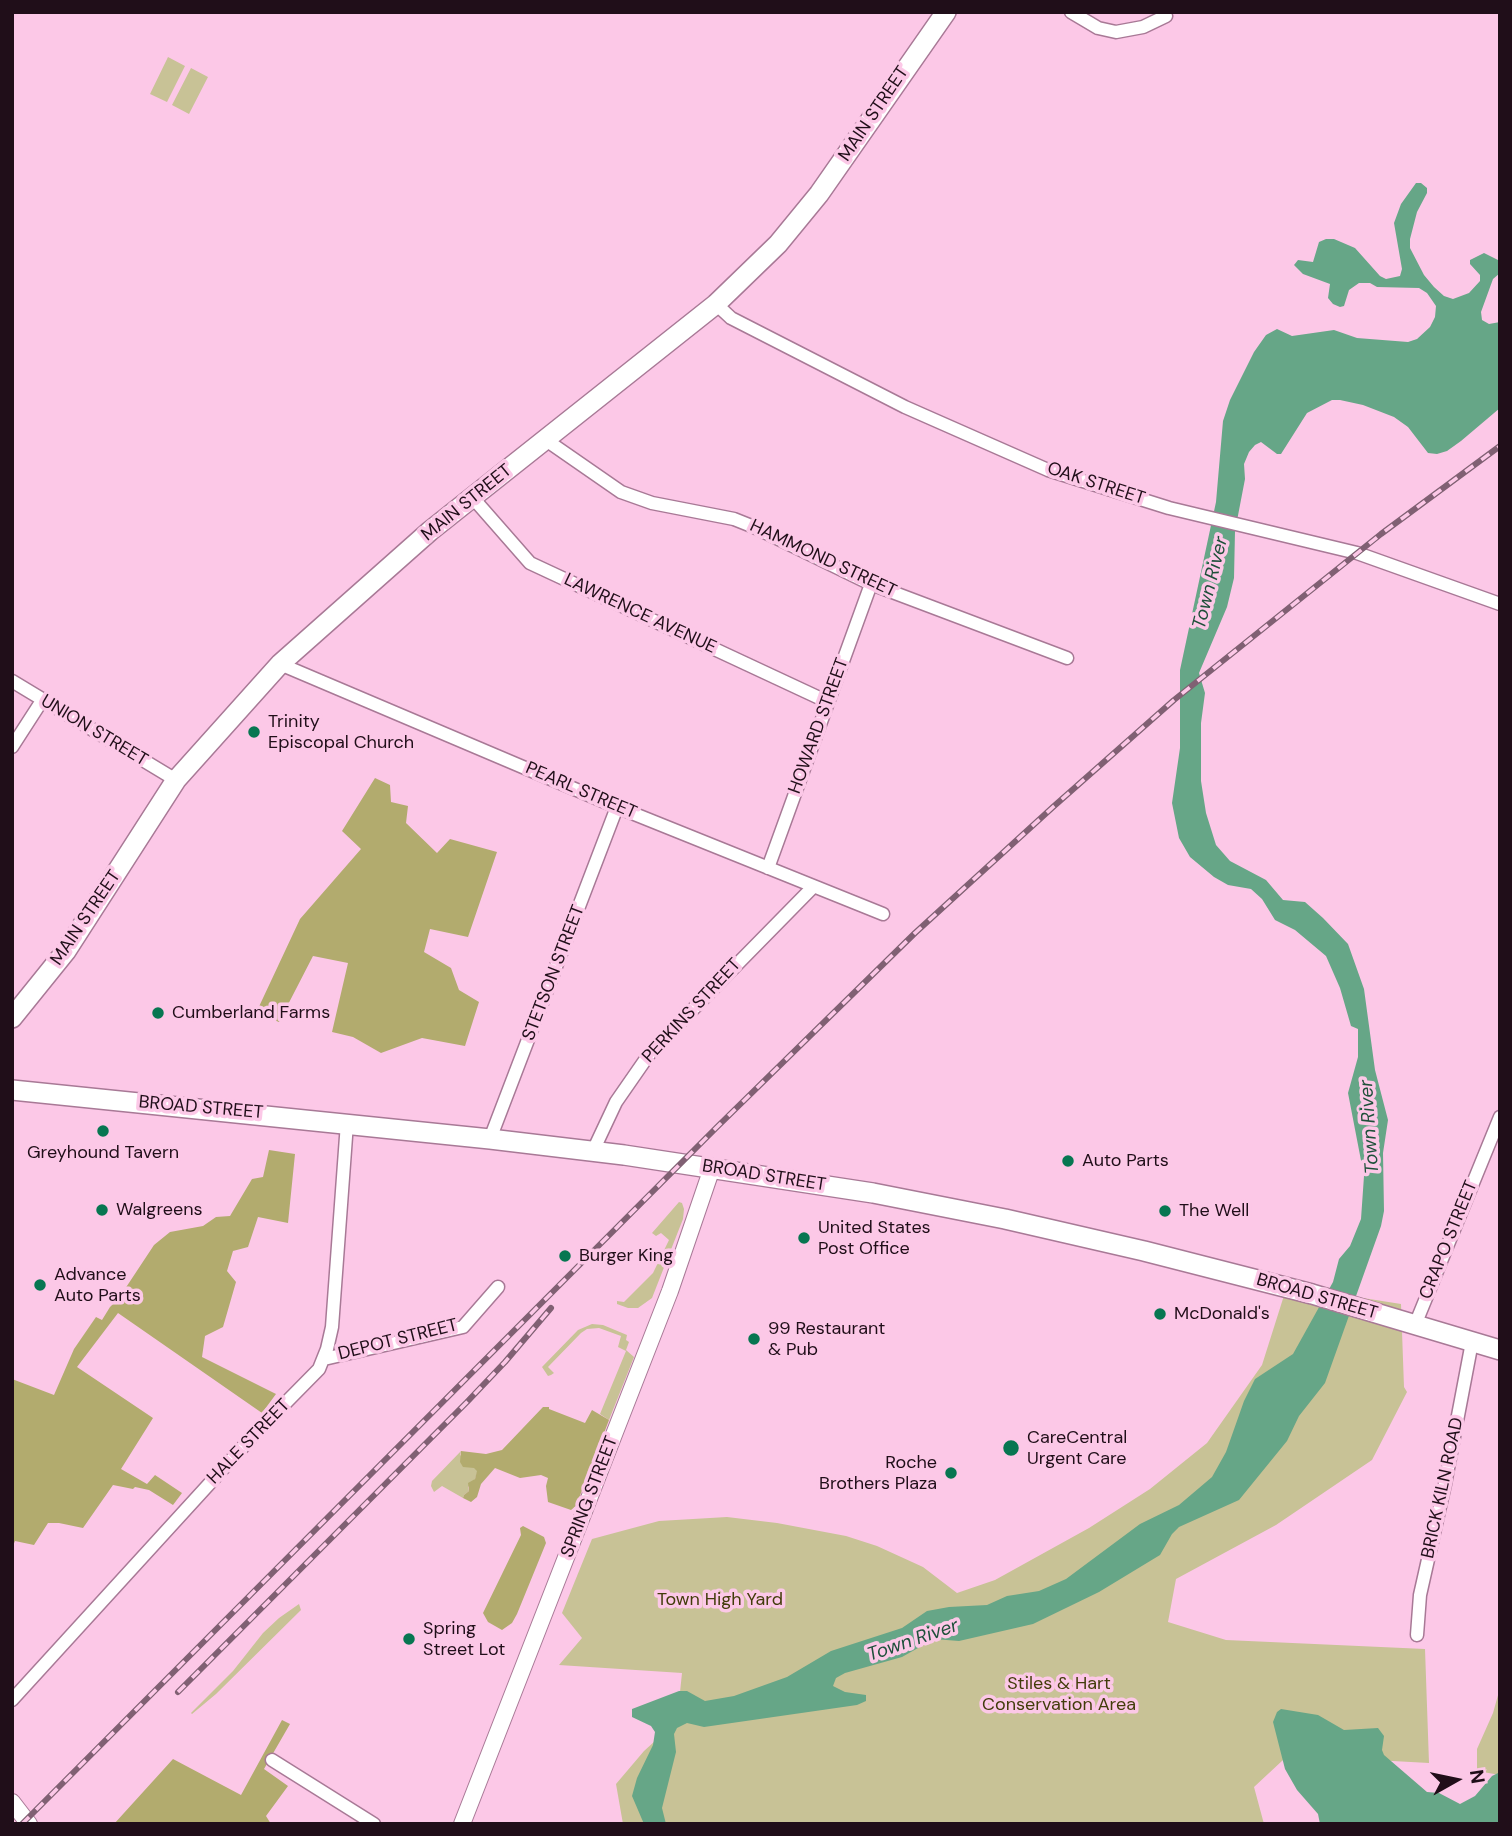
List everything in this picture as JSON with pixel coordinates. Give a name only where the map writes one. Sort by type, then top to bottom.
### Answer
[{"type":"main road","name":"MAIN STREET","points":[[12,1018],[66,951],[176,780],[280,664],[430,531],[716,304],[778,244],[819,194],[946,12]]},
{"type":"main road","name":"BROAD STREET","points":[[12,1090],[347,1123],[593,1151],[873,1193],[1005,1219],[1312,1294],[1500,1350]]},
{"type":"street","points":[[1071,12],[1098,28],[1116,32],[1143,27],[1166,16]]},
{"type":"street","name":"OAK STREET","points":[[716,304],[731,318],[905,407],[1037,465],[1105,489],[1357,553],[1500,604]]},
{"type":"street","name":"HAMMOND STREET","points":[[546,440],[621,492],[652,503],[734,519],[872,584],[1066,658]]},
{"type":"street","name":"LAWRENCE AVENUE","points":[[473,498],[530,563],[828,702]]},
{"type":"street","name":"HOWARD STREET","points":[[768,868],[872,584]]},
{"type":"street","name":"PEARL STREET","points":[[280,664],[617,807],[883,914]]},
{"type":"street","name":"UNION STREET","points":[[12,681],[176,780]]},
{"type":"street","points":[[12,747],[43,699]]},
{"type":"street","name":"STETSON STREET","points":[[490,1139],[617,807]]},
{"type":"street","name":"PERKINS STREET","points":[[593,1151],[616,1102],[650,1053],[813,887]]},
{"type":"street","name":"CRAPO STREET","points":[[1415,1325],[1500,1116]]},
{"type":"street","name":"HALE STREET","points":[[12,1700],[209,1483],[319,1369],[330,1339],[334,1314],[347,1123]]},
{"type":"street","name":"SPRING STREET","points":[[462,1824],[670,1291],[712,1168]]},
{"type":"street","name":"DEPOT STREET","points":[[324,1359],[463,1327],[498,1287]]},
{"type":"street","name":"BRICK KILN ROAD","points":[[1417,1635],[1419,1595],[1452,1451],[1472,1342]]},
{"type":"street","points":[[272,1760],[374,1824]]},
{"type":"street","points":[[12,1802],[29,1824]]},
{"type":"green space","points":[[168,57],[185,66],[167,102],[150,94]]},
{"type":"green space","points":[[191,68],[208,77],[189,114],[172,105]]},
{"type":"green space","points":[[679,1202],[684,1209],[683,1219],[652,1298],[638,1308],[617,1304],[617,1301],[624,1302],[653,1273],[669,1240],[661,1233],[656,1236],[652,1233]]},
{"type":"green space","name":"Stiles & Hart Conservation Area","points":[[1287,1286],[1401,1304],[1404,1387],[1407,1392],[1372,1460],[1276,1525],[1176,1579],[1168,1622],[1226,1640],[1425,1649],[1429,1763],[1356,1759],[1297,1747],[1254,1787],[1264,1824],[623,1824],[616,1784],[644,1751],[677,1721],[682,1673],[559,1665],[582,1638],[562,1613],[592,1539],[659,1521],[727,1517],[846,1536],[877,1546],[923,1567],[957,1593],[995,1580],[1089,1528],[1150,1489],[1207,1443],[1262,1365]]},
{"type":"green space","points":[[592,1324],[603,1325],[627,1335],[626,1340],[629,1342],[626,1350],[634,1357],[609,1420],[600,1414],[626,1351],[618,1347],[621,1336],[599,1328],[587,1329],[548,1367],[554,1373],[548,1376],[542,1367],[578,1330]]},
{"type":"green space","points":[[461,1451],[460,1455],[478,1470],[468,1487],[469,1491],[463,1498],[442,1486],[434,1492],[432,1481]]},
{"type":"green space","points":[[299,1604],[301,1610],[192,1714],[233,1671],[263,1633]]},
{"type":"green space","points":[[1500,1688],[1500,1775],[1477,1771],[1477,1749],[1493,1713]]},
{"type":"shaded area","points":[[375,778],[390,785],[391,802],[408,806],[406,823],[437,853],[450,839],[497,852],[468,937],[430,929],[424,952],[451,968],[459,990],[479,1002],[465,1046],[422,1038],[381,1053],[353,1037],[332,1032],[348,963],[313,956],[279,1022],[256,1013],[300,919],[361,849],[342,831]]},
{"type":"shaded area","points":[[269,1150],[295,1154],[288,1223],[258,1217],[248,1247],[233,1251],[227,1271],[236,1282],[223,1327],[205,1336],[202,1357],[276,1394],[262,1413],[118,1313],[77,1367],[153,1418],[121,1469],[147,1484],[155,1475],[182,1493],[173,1505],[149,1490],[113,1485],[83,1528],[48,1523],[34,1545],[15,1541],[12,1548],[12,1379],[54,1395],[74,1349],[96,1317],[102,1320],[119,1298],[154,1245],[170,1232],[203,1226],[216,1217],[230,1216],[252,1179],[263,1177]]},
{"type":"shaded area","points":[[543,1407],[549,1407],[585,1423],[592,1410],[609,1420],[576,1506],[571,1510],[548,1502],[548,1478],[541,1475],[520,1478],[495,1468],[481,1484],[477,1497],[471,1502],[463,1498],[469,1491],[468,1483],[475,1479],[477,1471],[463,1467],[460,1462],[461,1451],[486,1454],[502,1450]]},
{"type":"shaded area","points":[[523,1526],[544,1537],[546,1543],[517,1614],[512,1623],[502,1630],[488,1622],[483,1613]]},
{"type":"shaded area","points":[[282,1720],[290,1724],[264,1769],[288,1786],[266,1816],[271,1824],[114,1824],[173,1759],[241,1795]]},
{"type":"water","name":"Town River","points":[[1416,183],[1427,188],[1427,193],[1417,212],[1410,248],[1424,275],[1434,287],[1444,296],[1453,299],[1469,293],[1480,281],[1480,275],[1470,264],[1470,260],[1484,253],[1500,261],[1500,273],[1493,279],[1481,312],[1482,320],[1489,324],[1500,322],[1500,408],[1461,441],[1447,451],[1437,454],[1428,453],[1408,427],[1394,417],[1363,405],[1340,400],[1332,400],[1307,413],[1281,454],[1261,442],[1255,445],[1244,464],[1245,479],[1235,531],[1234,578],[1227,607],[1199,673],[1205,693],[1201,723],[1201,781],[1206,813],[1216,845],[1230,861],[1266,880],[1283,900],[1305,902],[1348,944],[1364,989],[1375,1070],[1388,1120],[1383,1153],[1384,1211],[1381,1226],[1325,1383],[1299,1416],[1287,1441],[1239,1500],[1179,1527],[1160,1555],[1099,1592],[1033,1624],[959,1641],[934,1639],[902,1657],[836,1678],[833,1686],[845,1692],[866,1695],[866,1701],[857,1705],[704,1727],[687,1723],[677,1728],[674,1734],[676,1752],[662,1808],[666,1824],[644,1824],[632,1796],[637,1778],[653,1745],[655,1732],[651,1726],[632,1717],[632,1709],[679,1691],[687,1691],[705,1701],[734,1696],[787,1677],[831,1651],[902,1628],[927,1611],[987,1605],[1007,1596],[1039,1591],[1066,1579],[1140,1524],[1179,1505],[1212,1477],[1226,1452],[1244,1401],[1255,1379],[1293,1354],[1333,1282],[1339,1259],[1350,1246],[1361,1219],[1364,1176],[1348,1093],[1358,1057],[1358,1029],[1351,1026],[1340,988],[1326,956],[1295,930],[1275,920],[1262,899],[1251,889],[1228,885],[1214,877],[1190,857],[1179,838],[1172,803],[1180,748],[1180,670],[1216,502],[1223,421],[1230,400],[1254,352],[1266,335],[1277,329],[1292,336],[1334,330],[1357,338],[1408,342],[1417,339],[1430,327],[1435,317],[1436,306],[1427,293],[1419,288],[1377,287],[1370,283],[1359,283],[1349,290],[1344,306],[1340,307],[1328,298],[1330,284],[1303,274],[1294,265],[1298,260],[1313,262],[1319,242],[1334,239],[1355,248],[1380,276],[1386,279],[1400,276],[1402,269],[1394,223],[1401,204]]},
{"type":"water","points":[[1281,1709],[1318,1715],[1344,1730],[1378,1728],[1384,1736],[1384,1755],[1427,1792],[1439,1793],[1460,1804],[1475,1796],[1492,1776],[1500,1772],[1500,1824],[1320,1824],[1318,1814],[1297,1790],[1285,1769],[1273,1722]]},
{"type":"railway","points":[[22,1824],[716,1128],[915,933],[1174,700],[1381,534],[1500,446]]},
{"type":"railway","points":[[178,1692],[467,1402],[551,1308]]},
{"type":"place","name":"Trinity Episcopal Church","points":[[254,732]]},
{"type":"place","name":"Cumberland Farms","points":[[158,1013]]},
{"type":"place","name":"Greyhound Tavern","points":[[103,1131]]},
{"type":"place","name":"Auto Parts","points":[[1068,1161]]},
{"type":"place","name":"Walgreens","points":[[102,1210]]},
{"type":"place","name":"The Well","points":[[1165,1211]]},
{"type":"place","name":"United States Post Office","points":[[804,1238]]},
{"type":"place","name":"Burger King","points":[[565,1256]]},
{"type":"place","name":"Advance Auto Parts","points":[[40,1285]]},
{"type":"place","name":"McDonald's","points":[[1160,1314]]},
{"type":"place","name":"99 Restaurant & Pub","points":[[754,1339]]},
{"type":"place","name":"CareCentral Urgent Care","points":[[1011,1448]]},
{"type":"place","name":"Roche Brothers Plaza","points":[[951,1473]]},
{"type":"place","name":"Spring Street Lot","points":[[409,1639]]},
{"type":"park label","name":"Town High Yard","points":[[720,1600]]}]
